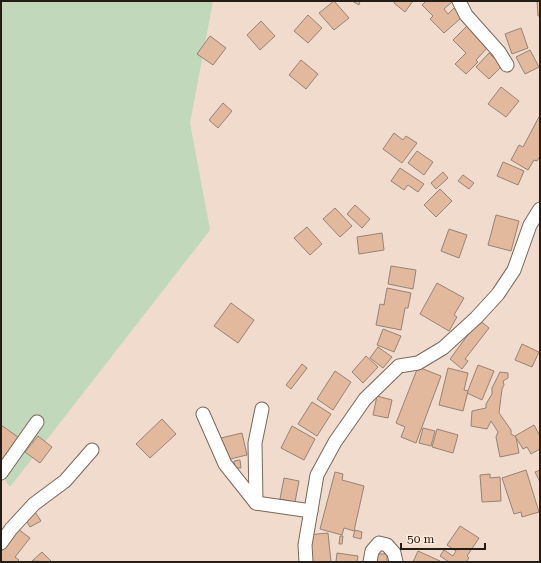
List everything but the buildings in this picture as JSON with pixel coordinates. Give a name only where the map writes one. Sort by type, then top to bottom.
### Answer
[{"type":"street","points":[[459,1],[466,15],[499,52],[507,65]]},
{"type":"street","points":[[306,562],[305,545],[318,475],[334,442],[365,399],[399,366],[418,363],[443,348],[476,318],[498,294],[514,270],[530,224],[540,209]]},
{"type":"street","points":[[256,502],[255,443],[262,409]]},
{"type":"street","points":[[203,414],[225,464],[256,502],[311,511]]},
{"type":"street","points":[[1,473],[37,422]]},
{"type":"street","points":[[1,543],[11,529],[34,504],[65,481],[92,450]]},
{"type":"street","points":[[370,562],[372,551],[379,543],[387,544],[394,553],[396,562]]},
{"type":"green space","points":[[1,1],[213,1],[190,123],[210,230],[10,487],[1,474]]}]
